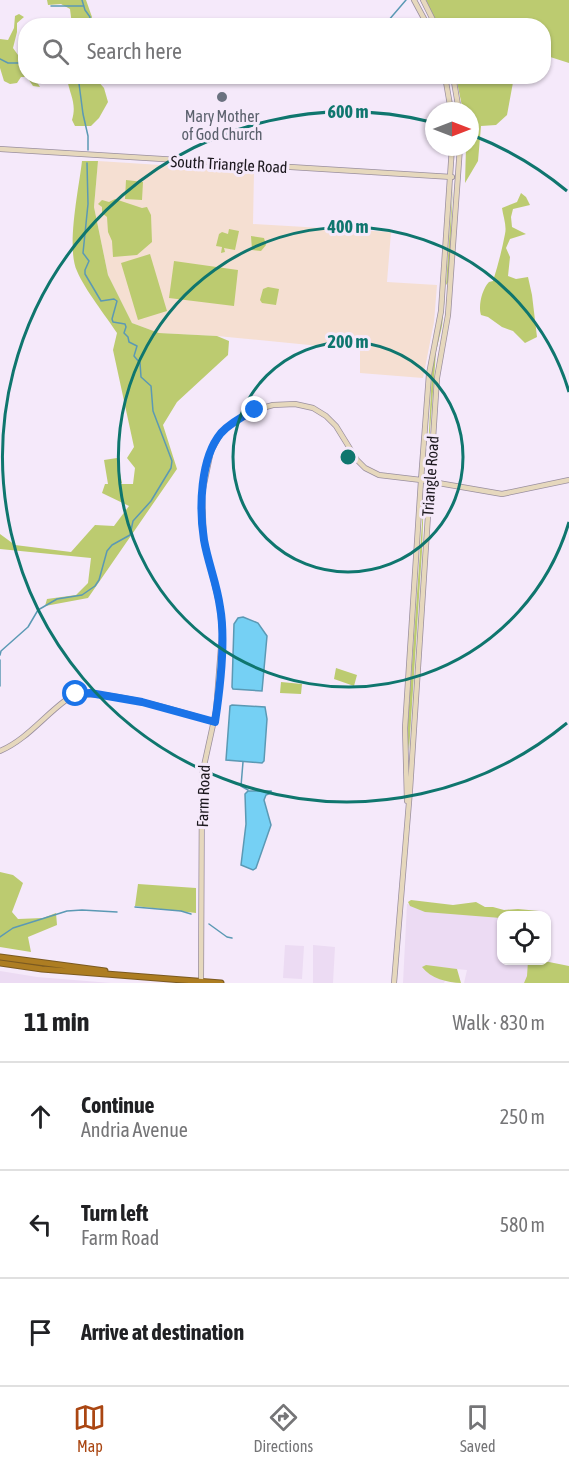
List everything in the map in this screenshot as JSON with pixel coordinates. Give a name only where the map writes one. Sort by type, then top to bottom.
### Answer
[{"type":"highway","points":[[0,957],[135,975]]},
{"type":"highway","points":[[0,963],[42,969],[221,983]]},
{"type":"street","points":[[414,0],[424,18]]},
{"type":"street","points":[[423,0],[432,18]]},
{"type":"street","points":[[447,84],[450,102]]},
{"type":"street","points":[[454,84],[457,102]]},
{"type":"street","name":"South Triangle Road","points":[[0,149],[458,178]]},
{"type":"street","name":"Triangle Road","points":[[408,807],[405,728],[429,374],[441,310],[451,156]]},
{"type":"street","name":"Triangle Road","points":[[394,983],[410,790],[438,365],[448,315],[459,156]]},
{"type":"street","name":"Farm Road","points":[[201,981],[202,775],[215,722],[221,616],[204,540],[202,502],[211,451],[221,433],[237,420],[255,410],[279,404],[301,405],[320,412],[331,420],[351,453],[370,471],[383,476],[422,480],[501,494],[569,480]]},
{"type":"street","points":[[0,751],[12,745],[68,698],[82,693],[142,702],[215,722]]},
{"type":"shaded area","points":[[98,161],[254,171],[253,224],[391,232],[387,282],[437,285],[434,322],[423,378],[360,373],[360,350],[217,336],[159,333],[132,323],[108,275],[94,207]]},
{"type":"shaded area","points":[[407,904],[497,913],[497,965],[532,965],[530,983],[464,983],[467,970],[425,966],[446,978],[444,983],[403,983]]},
{"type":"shaded area","points":[[285,945],[304,946],[302,979],[283,978]]},
{"type":"shaded area","points":[[313,945],[335,947],[333,983],[313,983]]},
{"type":"shaded area","points":[[0,971],[37,977],[111,983],[0,983]]},
{"type":"green space","points":[[47,0],[86,0],[92,18],[71,18],[70,9],[61,4],[48,5]]},
{"type":"green space","points":[[426,0],[569,0],[569,63],[551,57],[551,18],[434,18]]},
{"type":"green space","points":[[19,14],[24,17],[18,18],[13,48],[18,55],[18,82],[10,84],[4,81],[0,68],[0,39],[8,40],[14,28],[15,16]]},
{"type":"green space","points":[[68,84],[100,84],[108,102],[99,118],[91,126],[75,126],[72,120],[73,104]]},
{"type":"green space","points":[[457,84],[513,84],[507,115],[496,125],[481,126],[479,149],[479,102],[461,102]]},
{"type":"green space","points":[[466,156],[478,156],[478,161],[465,183]]},
{"type":"green space","points":[[82,161],[98,161],[94,207],[108,275],[132,323],[159,333],[217,336],[229,341],[228,355],[177,402],[163,425],[177,469],[88,598],[45,606],[47,599],[76,595],[88,583],[91,558],[0,549],[0,534],[15,545],[71,552],[95,525],[114,526],[129,506],[102,493],[105,484],[108,484],[104,460],[117,458],[122,483],[120,484],[133,484],[135,468],[127,458],[134,447],[113,350],[117,333],[85,286],[74,261],[73,233]]},
{"type":"green space","points":[[126,180],[143,182],[142,200],[125,199]]},
{"type":"green space","points":[[453,183],[449,281],[446,285]]},
{"type":"green space","points":[[521,193],[530,205],[513,209],[512,227],[526,234],[510,239],[506,248],[510,257],[508,276],[516,279],[528,277],[532,295],[537,337],[525,343],[513,331],[481,315],[480,307],[484,289],[489,282],[493,281],[503,246],[506,228],[502,208],[517,202]]},
{"type":"green space","points":[[115,199],[142,208],[147,207],[151,215],[152,242],[137,255],[113,257],[107,217],[102,213],[102,207],[98,204],[102,200],[109,202]]},
{"type":"green space","points":[[229,229],[239,231],[235,250],[224,248],[225,252],[221,253],[222,247],[216,246],[219,234],[222,232],[228,234]]},
{"type":"green space","points":[[251,236],[264,238],[266,245],[261,251],[252,250]]},
{"type":"green space","points":[[150,254],[167,311],[138,320],[121,263]]},
{"type":"green space","points":[[174,261],[238,270],[234,306],[169,298]]},
{"type":"green space","points":[[268,287],[279,289],[276,305],[262,303],[260,300],[263,289]]},
{"type":"green space","points":[[445,296],[436,352],[427,470],[432,371]]},
{"type":"green space","points":[[424,495],[422,551],[409,751],[407,735]]},
{"type":"green space","points":[[336,668],[357,675],[354,686],[334,679]]},
{"type":"green space","points":[[281,682],[302,684],[301,694],[280,693]]},
{"type":"green space","points":[[0,872],[13,875],[23,883],[12,912],[18,919],[43,918],[56,913],[57,925],[28,937],[31,952],[0,947]]},
{"type":"green space","points":[[138,884],[196,888],[196,913],[135,906]]},
{"type":"green space","points":[[411,900],[453,905],[476,902],[485,907],[504,910],[539,911],[497,911],[497,918],[425,912],[410,906],[408,902]]},
{"type":"green space","points":[[551,962],[569,966],[569,983],[524,983],[528,965],[551,965]]},
{"type":"green space","points":[[426,965],[457,969],[461,983],[434,977],[422,967]]},
{"type":"water","points":[[243,617],[258,623],[267,636],[262,691],[233,689],[232,687],[234,624],[238,618]]},
{"type":"water","points":[[230,706],[265,707],[267,719],[262,763],[226,760]]},
{"type":"water","points":[[248,791],[271,791],[264,800],[271,825],[256,868],[253,870],[241,865],[246,824],[245,794]]},
{"type":"waterway","points":[[82,0],[90,18]]},
{"type":"waterway","points":[[391,18],[406,0]]},
{"type":"waterway","points":[[51,6],[84,6]]},
{"type":"waterway","points":[[0,59],[8,63],[18,63]]},
{"type":"waterway","points":[[79,84],[88,136],[88,150]]},
{"type":"waterway","points":[[0,655],[1,651],[28,627],[38,610],[57,599],[82,595],[95,586],[99,580],[107,551],[112,545],[130,535],[133,521],[151,501],[171,468],[172,461],[153,411],[151,386],[141,377],[140,363],[134,356],[137,346],[129,342],[124,333],[125,324],[113,322],[117,301],[114,299],[101,301],[85,274],[89,261],[83,253],[88,204],[87,163]]},
{"type":"waterway","points":[[0,660],[0,686]]},
{"type":"waterway","points":[[243,762],[241,786],[248,790]]},
{"type":"waterway","points":[[135,907],[191,914]]},
{"type":"waterway","points":[[0,937],[13,928],[67,911],[117,912]]},
{"type":"waterway","points":[[209,924],[232,938]]},
{"type":"place","name":"Mary Mother of God Church","points":[[222,97]]},
{"type":"route","points":[[76,694],[90,693],[142,702],[215,722],[222,634],[221,616],[204,540],[202,494],[211,451],[221,433],[255,410]]}]
